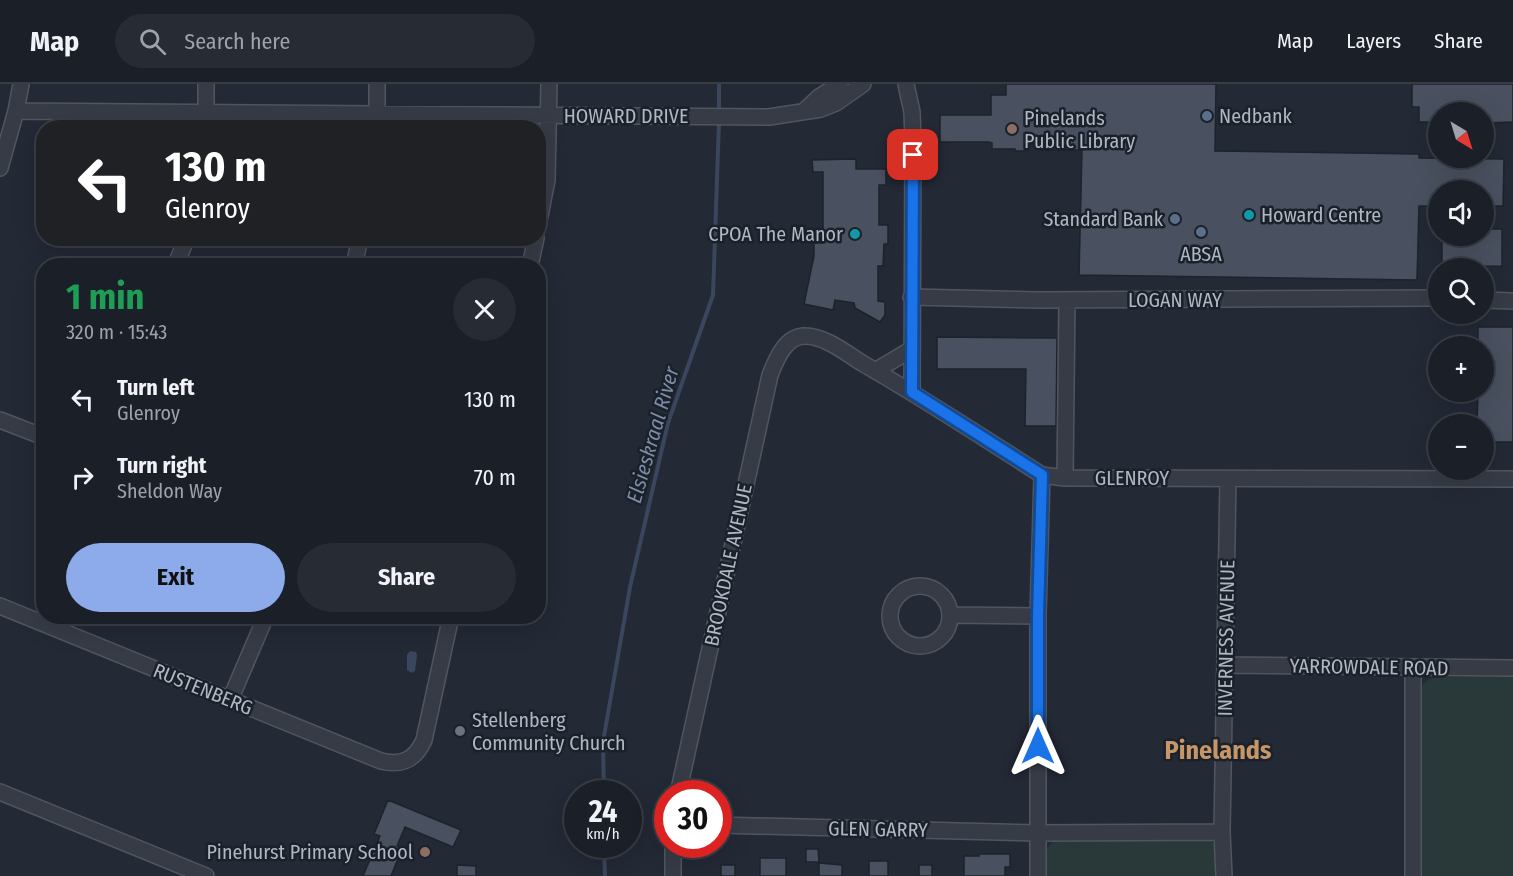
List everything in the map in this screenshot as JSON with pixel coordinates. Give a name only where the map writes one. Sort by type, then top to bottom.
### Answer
[{"type":"street","points":[[0,168],[21,84]]},
{"type":"street","points":[[206,84],[206,120]]},
{"type":"street","points":[[377,84],[377,120]]},
{"type":"street","points":[[546,185],[549,84]]},
{"type":"street","points":[[804,111],[819,96],[840,84]]},
{"type":"street","name":"HOWARD DRIVE","points":[[411,120],[548,116],[769,117],[821,109],[836,103],[863,84]]},
{"type":"street","points":[[906,84],[912,112],[913,140],[912,392]]},
{"type":"street","name":"HOWARD DRIVE","points":[[16,111],[206,120]]},
{"type":"street","name":"LOGAN WAY","points":[[911,297],[1039,300],[1428,298]]},
{"type":"street","points":[[1065,478],[1067,300]]},
{"type":"street","points":[[1494,300],[1513,301]]},
{"type":"street","name":"GLENROY","points":[[790,341],[804,336],[824,340],[912,392],[1042,475],[1065,478],[1513,478]]},
{"type":"street","name":"BROOKDALE AVENUE","points":[[681,780],[770,375],[778,355],[790,341]]},
{"type":"street","points":[[875,371],[912,349]]},
{"type":"street","points":[[0,420],[36,434]]},
{"type":"street","points":[[1038,876],[1038,616],[1042,475]]},
{"type":"street","name":"INVERNESS AVENUE","points":[[1224,876],[1222,832],[1228,479]]},
{"type":"street","points":[[915,586],[926,586],[940,592],[948,604],[950,615],[948,627],[942,636],[933,643],[921,646],[900,639],[892,628],[890,616],[891,607],[896,598],[903,591],[915,586]]},
{"type":"street","name":"RUSTENBERG","points":[[0,606],[36,621]]},
{"type":"street","points":[[950,615],[1038,616]]},
{"type":"street","name":"RUSTENBERG","points":[[44,624],[393,764],[407,762],[419,751],[424,740],[449,624]]},
{"type":"street","points":[[230,700],[263,624]]},
{"type":"street","name":"YARROWDALE ROAD","points":[[1226,665],[1513,668]]},
{"type":"street","points":[[1413,668],[1413,876]]},
{"type":"street","points":[[0,792],[206,876]]},
{"type":"street","name":"GLEN GARRY","points":[[732,825],[1038,833]]},
{"type":"street","points":[[1038,833],[1222,832]]},
{"type":"street","points":[[673,858],[673,876]]},
{"type":"shaded area","points":[[1513,676],[1513,876],[1415,876],[1417,695],[1426,681],[1436,677]]},
{"type":"shaded area","points":[[1058,838],[1208,838],[1217,851],[1219,876],[1044,876],[1044,859],[1047,850]]},
{"type":"water","points":[[410,651],[416,652],[417,655],[415,671],[412,673],[407,670],[407,655]]},
{"type":"building","name":"Howard Centre","points":[[1006,84],[1216,84],[1215,151],[1419,154],[1419,158],[1428,158],[1428,168],[1494,168],[1494,159],[1504,159],[1503,206],[1494,206],[1494,180],[1428,180],[1428,206],[1419,206],[1417,280],[1079,275],[1082,150],[1048,150],[1048,144],[1026,144],[1026,151],[1015,151],[1015,149],[992,149],[992,143],[989,142],[940,142],[940,115],[991,115],[991,95],[1006,95]]},
{"type":"building","points":[[1412,84],[1513,84],[1513,122],[1494,123],[1494,102],[1428,102],[1428,122],[1419,122],[1419,107],[1412,107]]},
{"type":"building","name":"CPOA The Manor","points":[[856,159],[856,169],[886,169],[886,185],[879,185],[879,225],[888,225],[888,244],[884,244],[883,266],[878,266],[878,301],[885,302],[885,315],[880,322],[855,308],[854,303],[835,300],[833,310],[804,304],[814,256],[814,243],[823,243],[823,172],[813,172],[812,160]]},
{"type":"building","points":[[1494,229],[1502,229],[1502,266],[1494,266],[1494,258],[1442,258],[1442,246],[1494,246]]},
{"type":"building","points":[[1478,327],[1513,327],[1513,442],[1494,442],[1494,414],[1477,414],[1478,402],[1494,402],[1494,336],[1478,336]]},
{"type":"building","points":[[937,337],[1057,338],[1056,426],[1025,426],[1026,369],[937,369]]},
{"type":"building","points":[[388,800],[461,830],[453,847],[405,827],[397,846],[402,849],[391,876],[363,876],[380,836],[374,834]]},
{"type":"building","points":[[806,849],[818,849],[819,862],[806,862]]},
{"type":"building","points":[[979,854],[1010,854],[1010,867],[1005,867],[1005,876],[964,876],[964,856],[979,856]]},
{"type":"building","points":[[760,858],[786,858],[786,876],[760,876]]},
{"type":"building","points":[[869,861],[888,861],[888,876],[869,876]]},
{"type":"building","points":[[819,863],[842,865],[842,876],[819,876]]},
{"type":"building","points":[[457,865],[476,866],[476,876],[457,876]]},
{"type":"building","points":[[721,865],[735,865],[735,876],[721,876]]},
{"type":"building","points":[[919,865],[932,865],[932,876],[919,876]]},
{"type":"waterway","name":"Elsieskraal River","points":[[719,84],[719,114]]},
{"type":"waterway","name":"Elsieskraal River","points":[[604,780],[603,742],[630,587],[668,423],[713,295],[719,122]]},
{"type":"waterway","name":"Elsieskraal River","points":[[604,858],[605,876]]},
{"type":"place","name":"Nedbank","points":[[1207,116]]},
{"type":"place","name":"Pinelands Public Library","points":[[1012,129]]},
{"type":"place","name":"Howard Centre","points":[[1249,215]]},
{"type":"place","name":"Standard Bank","points":[[1175,219]]},
{"type":"place","name":"ABSA","points":[[1201,232]]},
{"type":"place","name":"CPOA The Manor","points":[[855,234]]},
{"type":"place","name":"Stellenberg Community Church","points":[[460,731]]},
{"type":"place","name":"Pinehurst Primary School","points":[[425,852]]},
{"type":"district","name":"Pinelands","points":[[1218,750]]},
{"type":"route","points":[[913,155],[912,392],[1042,475],[1038,616],[1038,746]]}]
